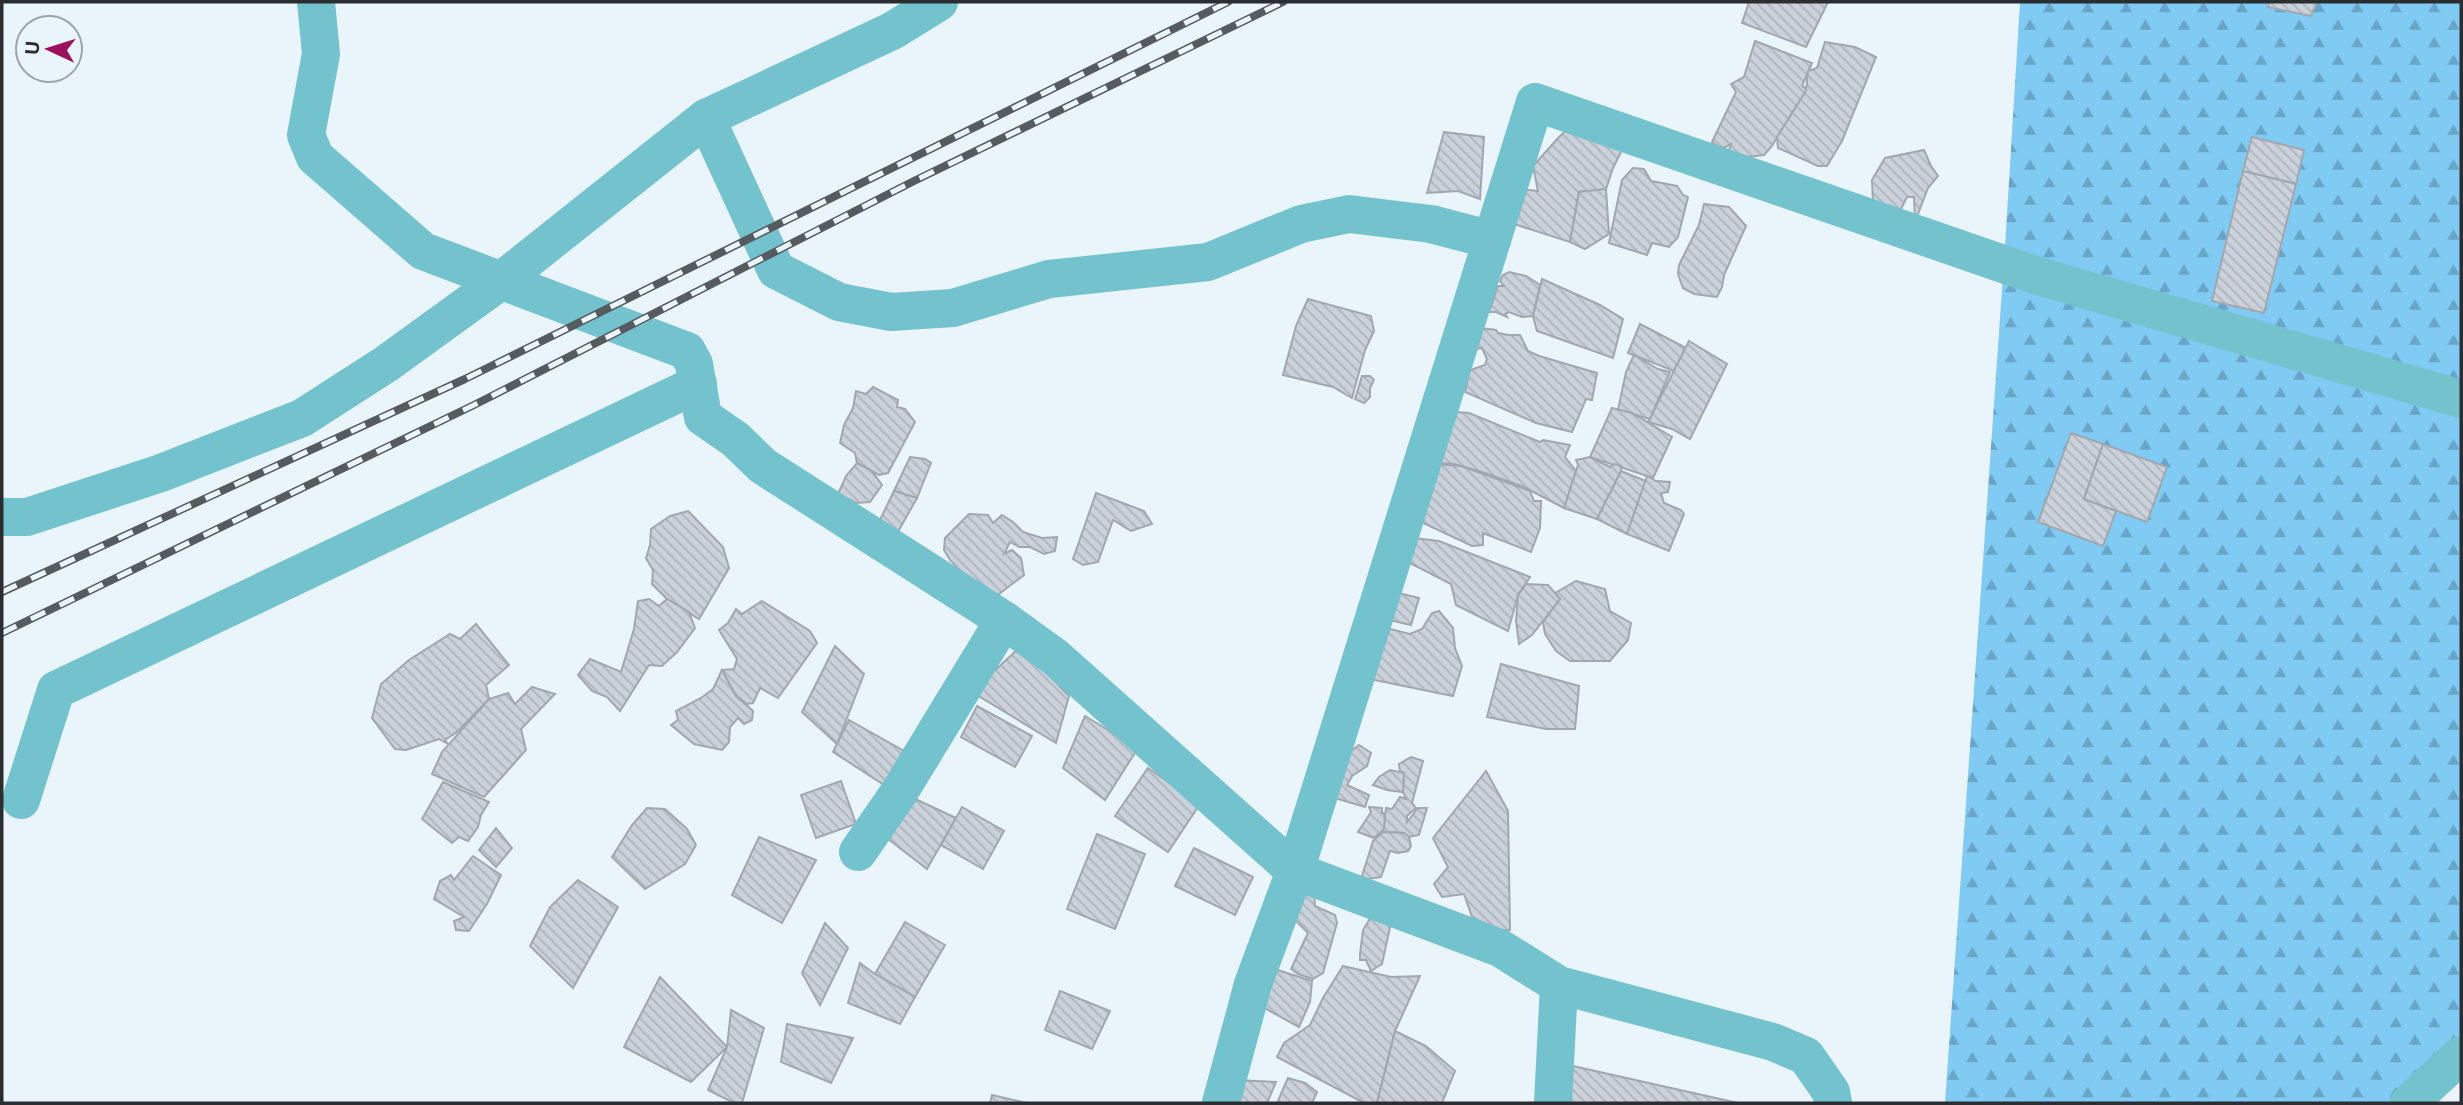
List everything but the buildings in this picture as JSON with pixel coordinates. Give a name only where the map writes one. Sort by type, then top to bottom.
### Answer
[{"type":"street","points":[[316,2],[321,54],[306,135],[316,158],[423,251],[687,351],[694,364],[703,417],[735,439],[763,466],[1003,620],[1055,657],[1295,871],[1500,948],[1559,985],[1773,1042],[1795,1051],[1806,1056],[1831,1092],[1833,1103]]},
{"type":"street","points":[[2,517],[27,517],[161,474],[302,418],[386,364],[502,280],[706,118],[892,31],[939,2]]},
{"type":"street","points":[[1221,1103],[1253,984],[1295,871],[1535,102],[2035,275],[2461,399]]},
{"type":"street","points":[[706,118],[776,270],[839,302],[891,312],[954,308],[1049,279],[1208,262],[1301,224],[1349,214],[1431,224],[1492,240]]},
{"type":"street","points":[[21,800],[56,690],[698,384]]},
{"type":"street","points":[[858,852],[900,791],[1003,620]]},
{"type":"street","points":[[1553,1103],[1559,985]]},
{"type":"street","points":[[2409,1103],[2461,1055]]},
{"type":"green space","points":[[2020,2],[2461,2],[2461,1060],[2423,1103],[1945,1103]]},
{"type":"railway","points":[[2,592],[465,379],[1228,2]]},
{"type":"railway","points":[[2,633],[474,405],[914,181],[1283,2]]}]
